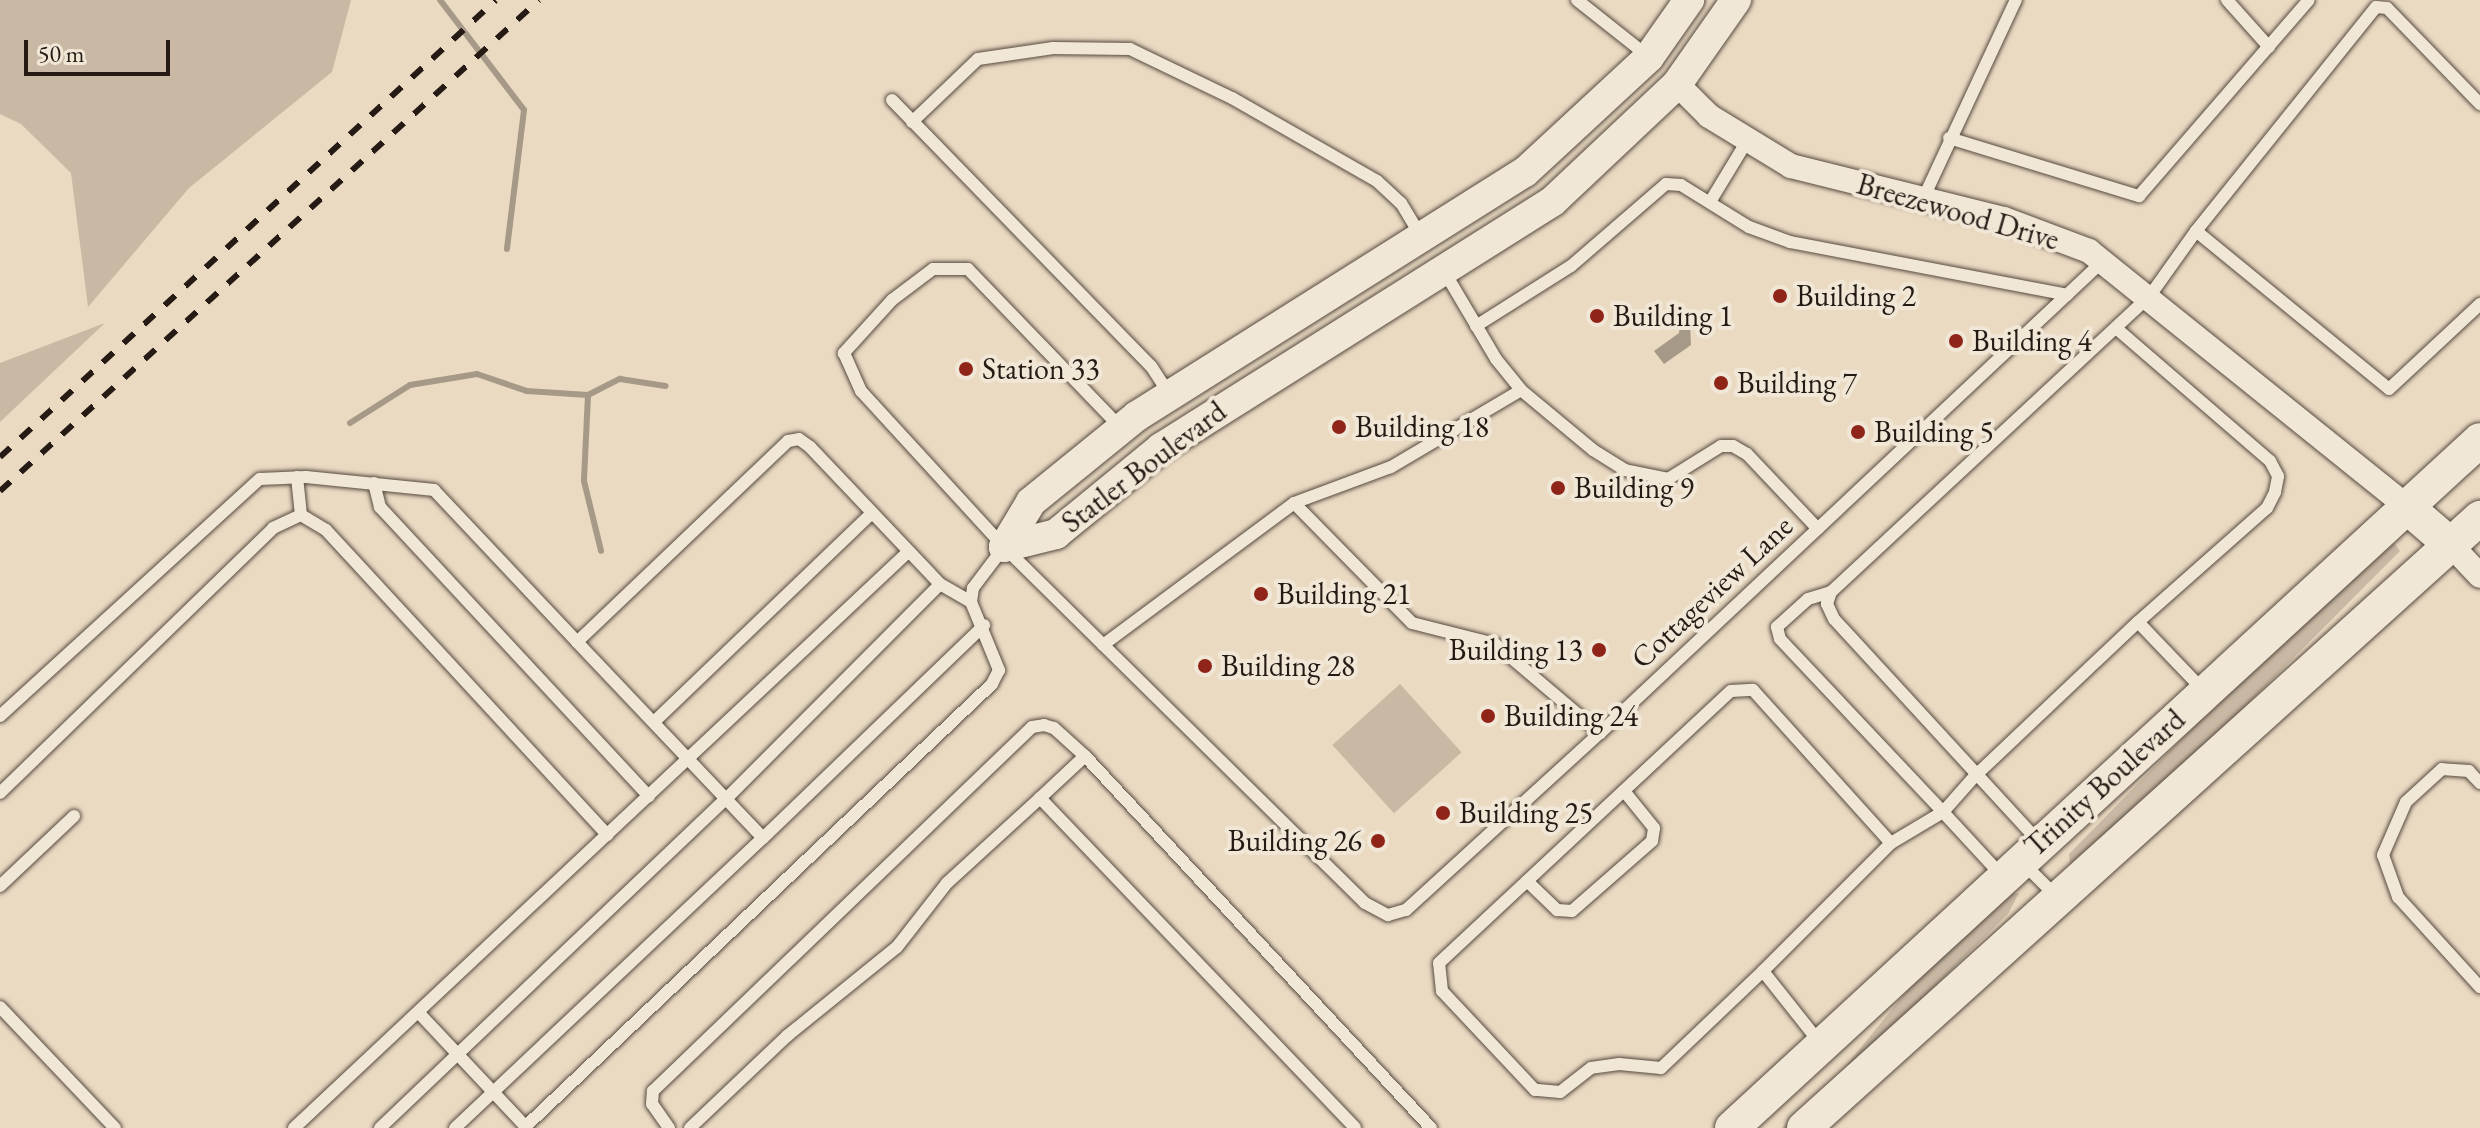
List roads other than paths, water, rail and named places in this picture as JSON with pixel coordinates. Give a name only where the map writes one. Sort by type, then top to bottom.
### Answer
[{"type":"main road","name":"Trinity Boulevard","points":[[1732,1128],[2480,440]]},
{"type":"main road","points":[[2407,507],[2451,545]]},
{"type":"main road","name":"Trinity Boulevard","points":[[1804,1128],[2480,518]]},
{"type":"street","name":"Statler Boulevard","points":[[1004,547],[1031,502],[1169,395],[1324,294],[1422,238],[1525,172],[1649,57],[1689,0]]},
{"type":"street","name":"Statler Boulevard","points":[[1004,547],[1056,534],[1161,448],[1553,201],[1677,84],[1736,0]]},
{"type":"street","name":"Breezewood Drive","points":[[1649,57],[1709,116],[1791,166],[2004,219],[2103,261],[2407,507]]},
{"type":"street","points":[[1422,238],[1444,271]]},
{"type":"street","points":[[2451,545],[2480,576]]},
{"type":"lane","points":[[1577,0],[1649,57]]},
{"type":"lane","points":[[1923,199],[2016,0]]},
{"type":"lane","points":[[2227,0],[2269,47]]},
{"type":"lane","points":[[1949,138],[2139,196],[2309,0]]},
{"type":"lane","points":[[2060,900],[2021,860],[1943,812],[1780,639],[1777,627],[1808,599],[1831,592],[2149,297],[2196,231],[2376,7],[2387,8],[2480,104]]},
{"type":"lane","points":[[912,122],[978,59],[1053,48],[1130,49],[1232,98],[1377,181],[1401,203],[1422,238]]},
{"type":"lane","points":[[892,100],[1151,366],[1169,395]]},
{"type":"lane","points":[[1710,202],[1747,141]]},
{"type":"lane","points":[[1476,326],[1571,266],[1666,184],[1681,185],[1749,227],[1790,242],[2067,295]]},
{"type":"lane","points":[[2196,231],[2389,389],[2480,304]]},
{"type":"lane","name":"Cottageview Lane","points":[[1122,429],[968,269],[933,269],[892,300],[844,353],[861,391],[1004,547],[1365,903],[1388,915],[1406,910],[1600,733],[2103,261]]},
{"type":"lane","points":[[1444,271],[1476,326],[1521,390],[1593,450],[1647,476],[1668,479],[1721,446],[1733,446],[1747,454],[1818,529]]},
{"type":"lane","points":[[1891,843],[1753,690],[1731,691],[1439,963],[1442,991],[1535,1090],[1560,1092],[1591,1068],[1619,1064],[1661,1068],[1891,843],[1943,812],[1975,776],[2138,622],[2267,508],[2278,476],[2270,461],[2117,329]]},
{"type":"lane","points":[[1103,645],[1294,503],[1391,467],[1521,390]]},
{"type":"lane","points":[[418,1012],[526,1127],[992,684],[999,670],[984,625],[971,602],[940,584],[799,439],[788,441],[577,642]]},
{"type":"lane","points":[[297,477],[301,515]]},
{"type":"lane","points":[[0,716],[253,483],[297,477],[434,490],[763,838]]},
{"type":"lane","points":[[374,483],[380,507],[649,796]]},
{"type":"lane","points":[[1294,503],[1412,623],[1495,644],[1600,733]]},
{"type":"lane","points":[[654,722],[871,514]]},
{"type":"lane","points":[[0,793],[273,528],[301,515]]},
{"type":"lane","points":[[301,515],[326,530],[607,835]]},
{"type":"lane","points":[[971,602],[973,588],[1004,547]]},
{"type":"lane","points":[[294,1128],[908,552]]},
{"type":"lane","points":[[380,1128],[726,799],[940,584]]},
{"type":"lane","points":[[1831,592],[1827,604],[1834,619],[1975,776],[2021,860]]},
{"type":"lane","points":[[2138,622],[2205,692]]},
{"type":"lane","points":[[455,1128],[984,625]]},
{"type":"lane","points":[[669,1128],[652,1104],[653,1091],[1032,727],[1054,728],[1085,756],[1431,1128]]},
{"type":"lane","points":[[690,1128],[787,1036],[897,947],[947,883],[1085,756]]},
{"type":"lane","points":[[2480,783],[2469,771],[2442,769],[2406,802],[2383,855],[2398,897],[2480,987]]},
{"type":"lane","points":[[1527,881],[1557,910],[1572,911],[1652,841],[1654,828],[1624,791]]},
{"type":"lane","points":[[1040,798],[1355,1128]]},
{"type":"lane","points":[[0,886],[74,816]]},
{"type":"lane","points":[[1763,971],[1822,1045]]},
{"type":"lane","points":[[0,1007],[115,1128]]},
{"type":"waterway","points":[[440,0],[524,110],[507,249]]},
{"type":"waterway","points":[[350,423],[410,385],[477,374],[527,391],[588,395],[620,379],[665,386]]},
{"type":"waterway","points":[[588,395],[584,481],[601,551]]},
{"type":"railway","points":[[0,457],[496,0]]},
{"type":"railway","points":[[0,491],[539,0]]},
{"type":"place","name":"Building 2","points":[[1780,296]]},
{"type":"place","name":"Building 1","points":[[1597,316]]},
{"type":"place","name":"Building 4","points":[[1956,341]]},
{"type":"place","name":"Station 33","points":[[966,369]]},
{"type":"place","name":"Building 7","points":[[1721,383]]},
{"type":"place","name":"Building 18","points":[[1339,427]]},
{"type":"place","name":"Building 5","points":[[1858,432]]},
{"type":"place","name":"Building 9","points":[[1558,488]]},
{"type":"place","name":"Building 21","points":[[1261,594]]},
{"type":"place","name":"Building 13","points":[[1599,650]]},
{"type":"place","name":"Building 28","points":[[1205,666]]},
{"type":"place","name":"Building 24","points":[[1488,716]]},
{"type":"place","name":"Building 25","points":[[1443,813]]},
{"type":"place","name":"Building 26","points":[[1378,841]]}]
